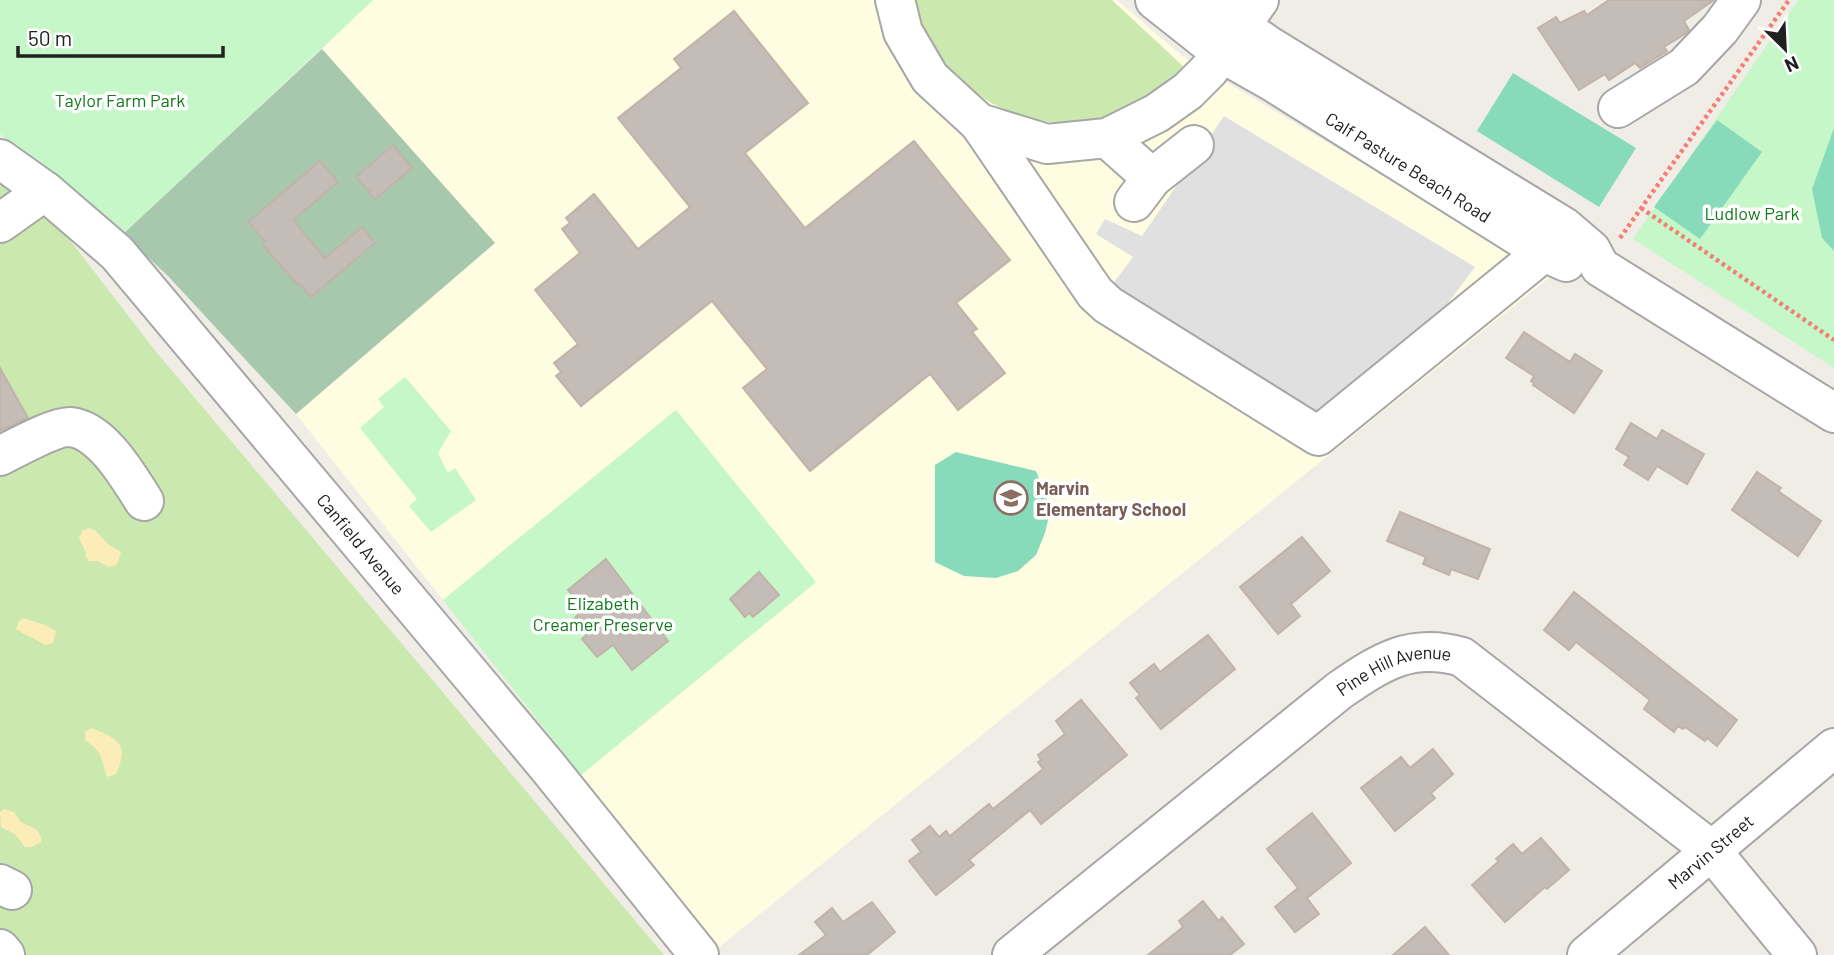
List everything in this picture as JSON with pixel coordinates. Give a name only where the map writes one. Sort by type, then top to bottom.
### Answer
[{"type":"street","points":[[895,0],[903,32],[930,78],[979,122],[1095,293],[1108,305],[1318,436],[1544,252]]},
{"type":"street","name":"Calf Pasture Beach Road","points":[[1155,0],[1240,27],[1273,82],[1544,252],[1580,267],[1610,252]]},
{"type":"street","name":"Calf Pasture Beach Road","points":[[1203,0],[1240,27],[1564,227],[1591,250],[1610,252],[1834,413]]},
{"type":"street","points":[[1618,108],[1684,67],[1720,29],[1741,0]]},
{"type":"street","points":[[979,122],[1047,144],[1107,138],[1157,113],[1188,91],[1240,27]]},
{"type":"street","points":[[1107,138],[1143,190],[1194,145]]},
{"type":"street","name":"Canfield Avenue","points":[[4,168],[45,191],[117,253],[548,767],[699,955]]},
{"type":"street","points":[[0,223],[45,191]]},
{"type":"street","points":[[0,456],[29,441],[68,427],[93,435],[121,466],[144,501]]},
{"type":"street","name":"Pine Hill Avenue","points":[[1012,955],[1340,690],[1377,665],[1406,654],[1441,651],[1461,657],[1710,849],[1797,955]]},
{"type":"street","name":"Marvin Street","points":[[1587,955],[1710,849],[1834,748]]},
{"type":"street","points":[[0,949],[5,955]]},
{"type":"path","points":[[1610,252],[1789,0]]},
{"type":"path","points":[[1641,208],[1834,340]]},
{"type":"shaded area","name":"Marvin Elementary School","points":[[373,0],[1117,0],[1181,55],[1551,276],[719,947],[581,775],[815,583],[676,410],[443,600],[296,414],[495,243],[322,49]]},
{"type":"shaded area","points":[[322,49],[495,243],[296,414],[168,276],[123,234]]},
{"type":"shaded area","points":[[1224,116],[1475,267],[1439,315],[1314,413],[1108,290],[1133,257],[1096,234],[1105,219],[1142,236]]},
{"type":"green space","name":"Taylor Farm Park","points":[[0,0],[373,0],[123,234],[92,205],[0,134]]},
{"type":"green space","points":[[913,0],[1112,0],[1186,69],[1154,95],[1104,119],[1079,123],[1031,118],[986,100],[949,68],[923,30]]},
{"type":"green space","name":"Ludlow Park","points":[[1798,0],[1834,0],[1834,368],[1633,239]]},
{"type":"green space","points":[[1513,73],[1636,148],[1599,207],[1477,131]]},
{"type":"green space","points":[[1717,120],[1762,152],[1700,239],[1654,207]]},
{"type":"green space","points":[[1834,128],[1834,251],[1822,238],[1812,189]]},
{"type":"green space","points":[[0,170],[39,200],[157,353],[664,955],[0,955]]},
{"type":"green space","points":[[405,377],[451,431],[438,453],[448,473],[455,468],[476,500],[431,532],[409,506],[417,499],[360,428],[384,407],[378,399]]},
{"type":"green space","name":"Elizabeth Creamer Preserve","points":[[676,410],[816,582],[581,775],[443,600]]},
{"type":"green space","points":[[956,452],[1036,471],[1051,508],[1036,555],[1018,571],[996,578],[964,576],[935,562],[935,465]]},
{"type":"sand","points":[[89,528],[121,552],[117,565],[108,567],[98,561],[89,561],[79,538],[83,530]]},
{"type":"sand","points":[[23,618],[56,631],[53,643],[45,645],[16,629]]},
{"type":"sand","points":[[92,728],[115,740],[122,749],[116,774],[108,777],[106,775],[100,755],[85,740],[85,732]]},
{"type":"sand","points":[[4,809],[14,812],[21,822],[37,830],[41,842],[25,847],[15,834],[1,827],[0,812]]},
{"type":"building","points":[[1609,0],[1714,0],[1684,21],[1689,30],[1664,47],[1667,51],[1640,68],[1635,63],[1609,80],[1605,74],[1579,90],[1538,28],[1556,17],[1560,23],[1584,11],[1587,15]]},
{"type":"building","points":[[734,11],[808,103],[745,153],[805,228],[914,141],[1010,260],[956,303],[977,329],[972,332],[1005,373],[958,410],[930,374],[810,471],[743,388],[767,369],[712,301],[581,406],[556,376],[561,372],[554,363],[578,344],[535,290],[580,253],[562,229],[570,223],[566,218],[594,194],[638,249],[690,207],[618,118],[681,68],[674,59]]},
{"type":"building","points":[[393,145],[412,168],[375,199],[356,177]]},
{"type":"building","points":[[320,161],[338,182],[293,220],[325,258],[362,227],[375,243],[311,297],[262,244],[265,241],[248,222]]},
{"type":"building","points":[[1524,332],[1570,362],[1575,354],[1602,371],[1574,413],[1533,385],[1531,381],[1534,376],[1506,358]]},
{"type":"building","points":[[0,368],[28,418],[0,431]]},
{"type":"building","points":[[1631,423],[1657,439],[1662,430],[1704,454],[1687,484],[1657,466],[1648,480],[1624,465],[1629,457],[1616,449]]},
{"type":"building","points":[[1757,472],[1781,488],[1778,491],[1821,521],[1798,556],[1732,510]]},
{"type":"building","points":[[1400,512],[1490,549],[1478,579],[1451,569],[1449,575],[1423,564],[1426,557],[1387,541]]},
{"type":"building","points":[[1302,537],[1330,571],[1291,604],[1300,616],[1278,634],[1240,587]]},
{"type":"building","points":[[606,559],[668,641],[632,670],[613,645],[597,657],[582,639],[587,635],[574,619],[583,609],[568,590]]},
{"type":"building","points":[[759,572],[779,595],[753,617],[749,613],[745,617],[730,599]]},
{"type":"building","points":[[1574,592],[1737,720],[1717,746],[1685,727],[1683,729],[1678,726],[1674,732],[1644,709],[1650,700],[1576,642],[1569,650],[1544,630]]},
{"type":"building","points":[[1208,635],[1235,669],[1161,729],[1136,698],[1140,695],[1130,683],[1154,664],[1160,672]]},
{"type":"building","points":[[1081,700],[1127,755],[1041,824],[1030,810],[969,860],[974,865],[936,895],[909,861],[921,852],[912,840],[930,826],[939,837],[946,831],[950,836],[989,804],[993,809],[1043,769],[1038,762],[1041,760],[1038,755],[1065,734],[1056,721]]},
{"type":"building","points":[[1433,749],[1453,774],[1431,793],[1435,798],[1395,831],[1361,788],[1401,757],[1410,768]]},
{"type":"building","points":[[1312,813],[1351,863],[1307,898],[1319,914],[1295,932],[1275,907],[1298,888],[1267,849]]},
{"type":"building","points":[[1541,838],[1569,870],[1505,922],[1472,885],[1499,861],[1496,859],[1513,844],[1522,854]]},
{"type":"building","points":[[1203,901],[1219,921],[1222,917],[1244,944],[1230,955],[1148,955],[1183,927],[1179,921]]},
{"type":"building","points":[[872,902],[895,932],[867,955],[799,955],[826,935],[815,922],[832,908],[843,922]]},
{"type":"building","points":[[1425,927],[1449,955],[1393,955]]},
{"type":"place","name":"Marvin Elementary School","points":[[1011,498]]}]
